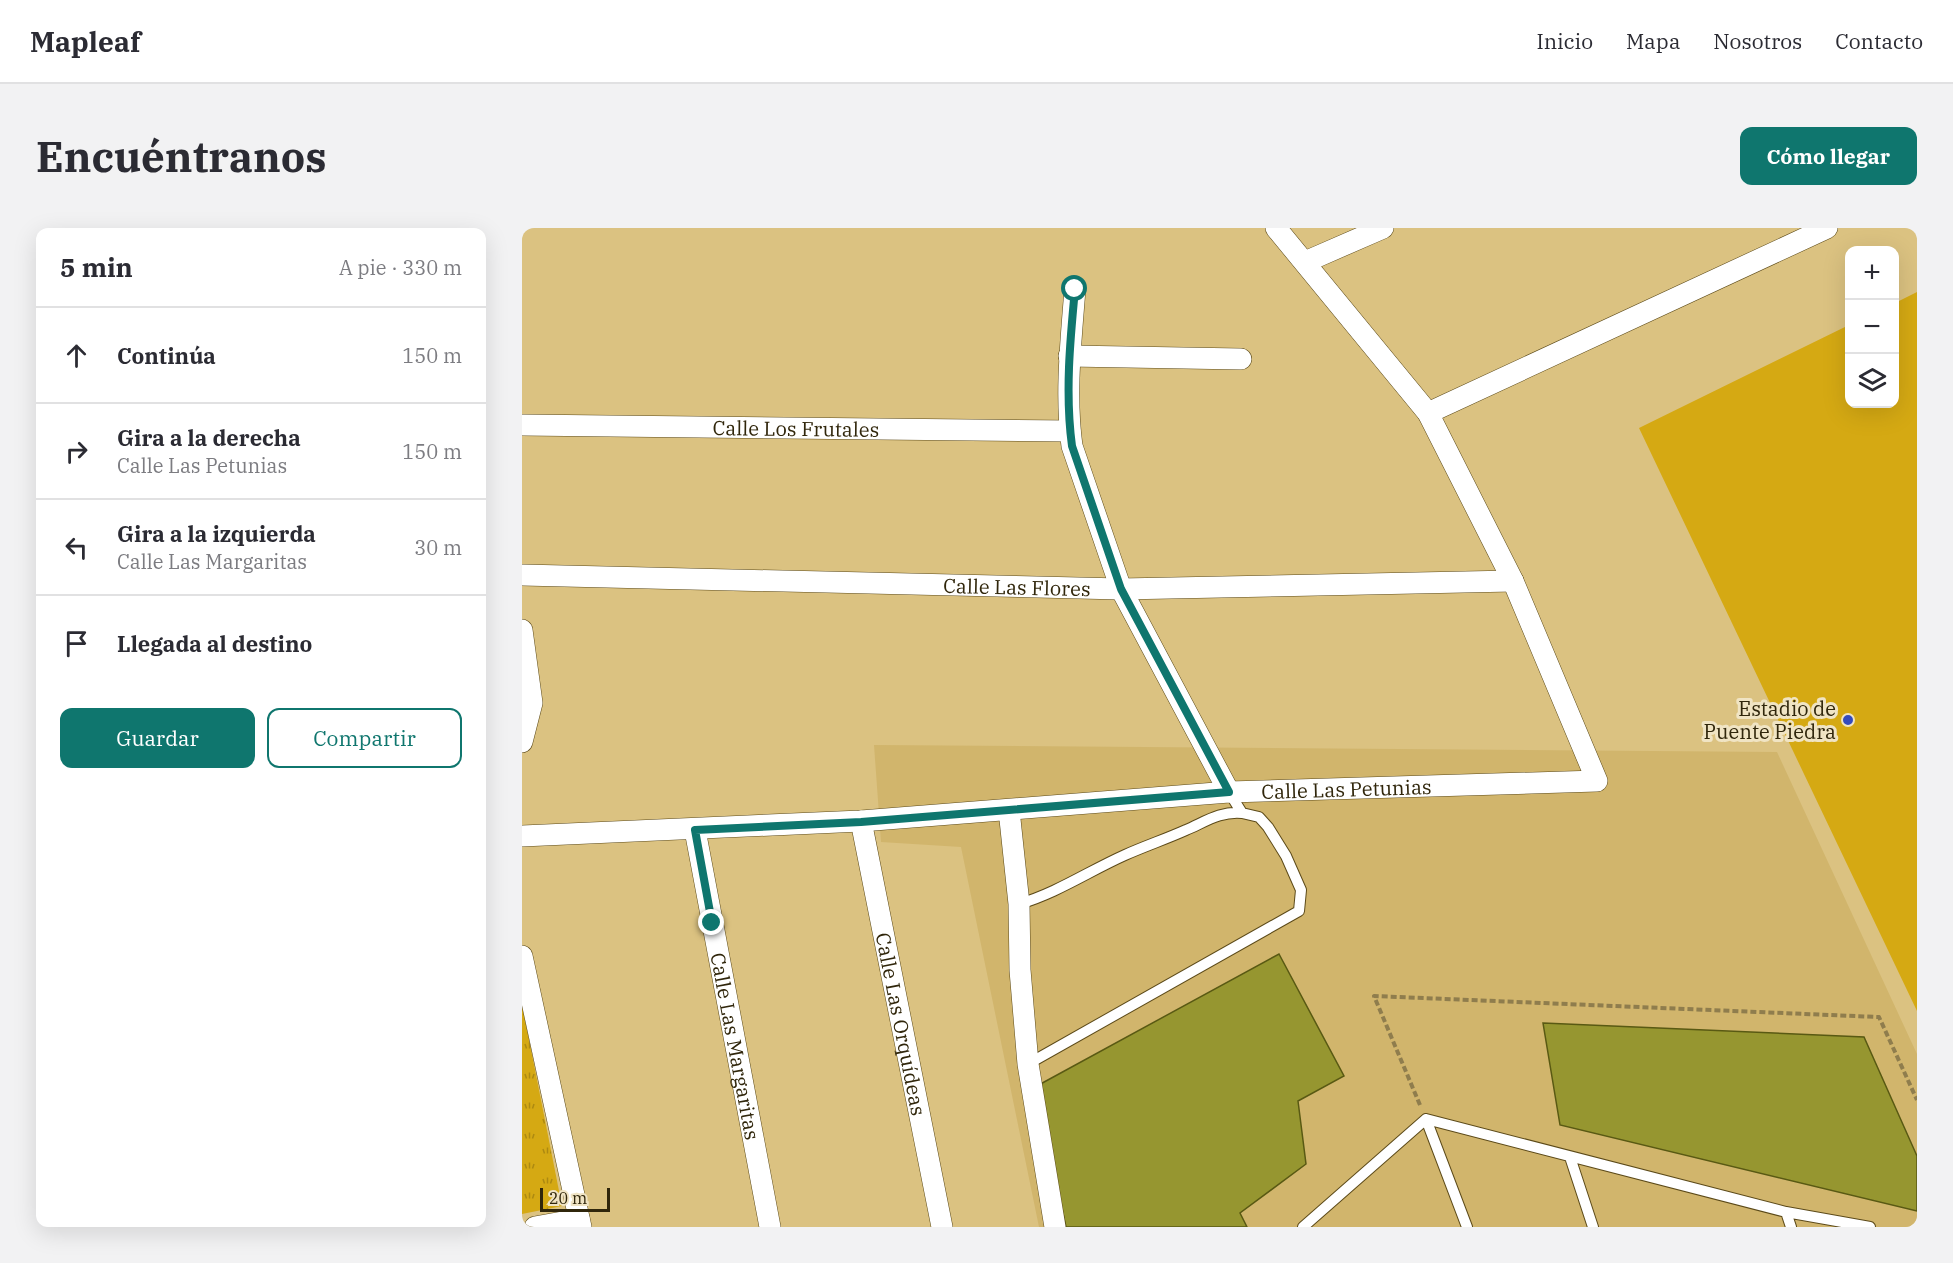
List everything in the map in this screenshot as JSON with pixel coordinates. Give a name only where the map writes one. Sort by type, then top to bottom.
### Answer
[{"type":"street","points":[[1276,228],[1428,412],[1513,581]]},
{"type":"street","points":[[1305,262],[1383,228]]},
{"type":"street","points":[[1428,412],[1827,228]]},
{"type":"street","points":[[1075,289],[1069,356],[1072,446],[1121,589],[1229,792]]},
{"type":"street","points":[[1069,356],[1241,359]]},
{"type":"street","name":"Calle Los Frutales","points":[[522,425],[1070,431]]},
{"type":"street","name":"Calle Las Flores","points":[[522,575],[1121,589],[1513,581]]},
{"type":"street","name":"Calle Las Petunias","points":[[522,836],[861,822],[1229,792],[1597,781],[1513,581]]},
{"type":"street","points":[[522,630],[532,703],[522,742]]},
{"type":"street","points":[[1009,810],[1019,904],[1020,970],[1028,1064],[1054,1227]]},
{"type":"street","name":"Calle Las Orquídeas","points":[[861,822],[942,1227]]},
{"type":"street","name":"Calle Las Margaritas","points":[[695,830],[770,1227]]},
{"type":"street","points":[[522,956],[580,1223],[535,1227]]},
{"type":"lane","points":[[1229,792],[1242,813]]},
{"type":"lane","points":[[1019,904],[1040,898],[1125,855],[1188,830],[1212,817],[1231,812],[1259,817],[1268,827],[1286,856],[1301,890],[1299,911],[1028,1064]]},
{"type":"lane","points":[[1426,1119],[1786,1212],[1870,1227]]},
{"type":"lane","points":[[1303,1227],[1426,1119]]},
{"type":"lane","points":[[1426,1119],[1467,1227]]},
{"type":"lane","points":[[1570,1157],[1593,1227]]},
{"type":"lane","points":[[1786,1212],[1791,1227]]},
{"type":"path","points":[[1426,1119],[1374,996],[1879,1017],[1917,1100]]},
{"type":"shaded area","points":[[874,745],[1777,752],[1917,1054],[1917,1227],[1039,1227],[961,847],[881,842]]},
{"type":"green space","name":"Estadio de Puente Piedra","points":[[1917,292],[1917,1011],[1639,428],[1845,327],[1845,408],[1899,408],[1899,301]]},
{"type":"green space","points":[[522,1004],[562,1206],[522,1214]]},
{"type":"building","points":[[1279,954],[1344,1076],[1298,1101],[1306,1164],[1240,1213],[1247,1227],[1066,1227],[1035,1087]]},
{"type":"building","points":[[1543,1023],[1864,1037],[1917,1156],[1917,1211],[1560,1125]]},
{"type":"place","name":"Estadio de Puente Piedra","points":[[1848,720]]},
{"type":"route","points":[[712,923],[695,830],[861,822],[1229,792],[1121,589],[1072,446],[1069,356],[1075,289]]}]
